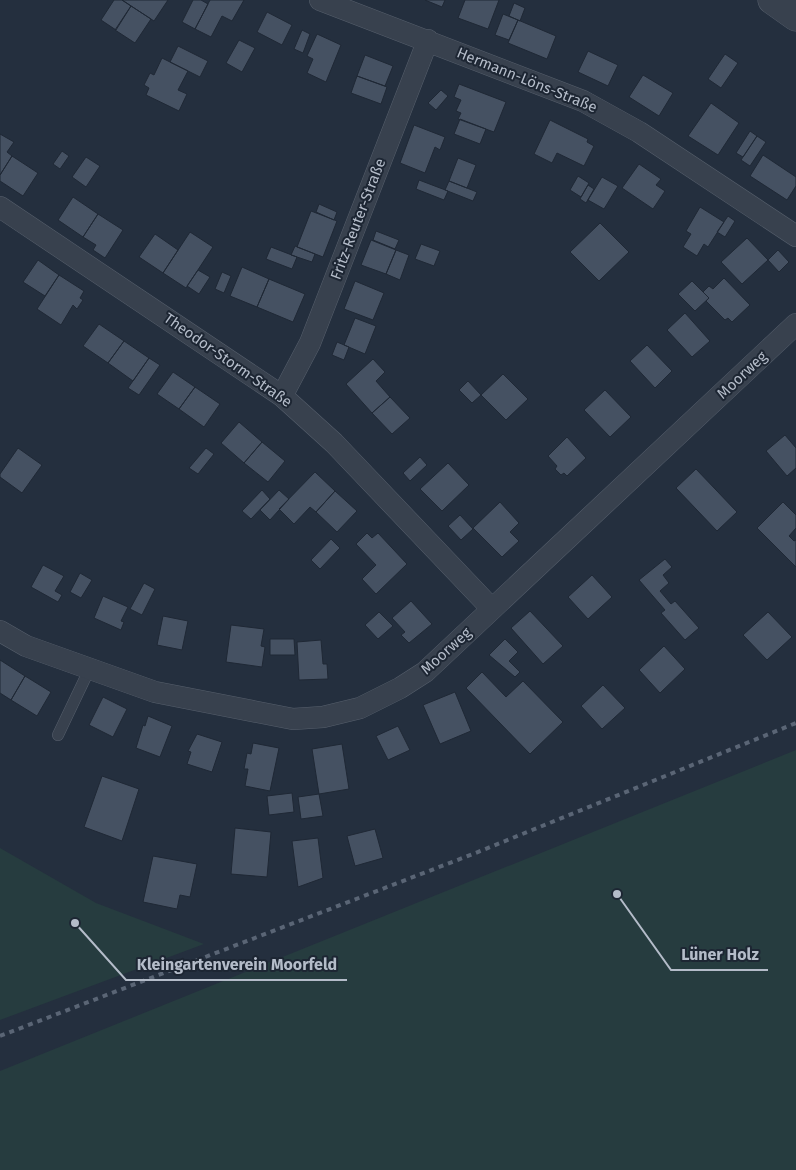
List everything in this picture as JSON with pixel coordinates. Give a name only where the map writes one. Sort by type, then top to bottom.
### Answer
[{"type":"street","name":"Hermann-Löns-Straße","points":[[320,0],[583,101],[612,116],[796,236]]},
{"type":"street","points":[[772,0],[796,17]]},
{"type":"street","name":"Fritz-Reuter-Straße","points":[[282,396],[310,343],[428,40]]},
{"type":"street","name":"Theodor-Storm-Straße","points":[[0,207],[282,396],[334,443],[492,609]]},
{"type":"street","name":"Moorweg","points":[[0,632],[26,646],[90,668],[136,687],[204,703],[293,718],[323,717],[360,708],[400,688],[424,672],[796,324]]},
{"type":"lane","points":[[58,734],[90,668]]},
{"type":"green space","points":[[796,750],[796,1170],[0,1170],[0,1071]]},
{"type":"green space","points":[[0,848],[96,903],[204,944],[0,1020]]},
{"type":"building","points":[[114,0],[122,0],[131,6],[116,30],[101,20]]},
{"type":"building","points":[[122,0],[168,0],[154,21]]},
{"type":"building","points":[[193,0],[201,0],[208,4],[195,29],[182,22]]},
{"type":"building","points":[[210,0],[244,0],[232,21],[222,16],[211,37],[195,29]]},
{"type":"building","points":[[425,0],[445,0],[442,7]]},
{"type":"building","points":[[465,0],[499,0],[488,29],[458,18]]},
{"type":"building","points":[[514,3],[525,8],[520,21],[509,16]]},
{"type":"building","points":[[131,6],[151,19],[135,43],[115,30]]},
{"type":"building","points":[[267,12],[292,25],[282,45],[257,32]]},
{"type":"building","points":[[503,14],[518,20],[509,40],[495,35]]},
{"type":"building","points":[[518,20],[556,36],[547,59],[508,43]]},
{"type":"building","points":[[302,30],[310,34],[303,53],[294,49]]},
{"type":"building","points":[[317,34],[341,45],[326,82],[307,73],[313,59],[307,56]]},
{"type":"building","points":[[239,40],[255,48],[242,72],[226,63]]},
{"type":"building","points":[[178,46],[208,61],[200,77],[170,62]]},
{"type":"building","points":[[588,51],[618,65],[608,86],[578,72]]},
{"type":"building","points":[[725,54],[738,63],[721,88],[708,79]]},
{"type":"building","points":[[365,55],[393,66],[385,86],[357,76]]},
{"type":"building","points":[[162,58],[188,71],[178,90],[187,94],[179,111],[146,95],[149,88],[144,85],[150,73],[154,75]]},
{"type":"building","points":[[643,75],[673,93],[659,116],[629,97]]},
{"type":"building","points":[[357,76],[387,87],[381,104],[351,93]]},
{"type":"building","points":[[459,84],[506,102],[494,132],[458,119],[461,113],[456,111],[461,100],[454,97]]},
{"type":"building","points":[[441,90],[448,96],[436,110],[428,103]]},
{"type":"building","points":[[711,103],[739,123],[718,155],[688,136]]},
{"type":"building","points":[[460,119],[486,129],[480,144],[454,134]]},
{"type":"building","points":[[550,120],[588,139],[587,142],[594,146],[584,166],[557,153],[552,163],[534,154]]},
{"type":"building","points":[[414,125],[445,137],[440,150],[435,147],[425,173],[400,163]]},
{"type":"building","points":[[750,131],[757,136],[743,157],[736,153]]},
{"type":"building","points":[[0,134],[14,142],[7,152],[12,156],[0,175]]},
{"type":"building","points":[[757,136],[766,142],[750,166],[741,160]]},
{"type":"building","points":[[62,151],[69,156],[60,169],[53,164]]},
{"type":"building","points":[[763,155],[796,177],[796,186],[787,200],[750,176]]},
{"type":"building","points":[[12,156],[38,173],[23,196],[0,181],[0,175]]},
{"type":"building","points":[[86,157],[100,166],[86,187],[72,177]]},
{"type":"building","points":[[458,158],[476,165],[467,188],[449,181]]},
{"type":"building","points":[[639,164],[661,179],[656,185],[665,191],[653,209],[622,188]]},
{"type":"building","points":[[578,176],[589,183],[581,197],[570,190]]},
{"type":"building","points":[[602,177],[618,186],[604,209],[588,200]]},
{"type":"building","points":[[419,180],[448,191],[444,200],[416,189]]},
{"type":"building","points":[[449,181],[477,192],[473,201],[445,190]]},
{"type":"building","points":[[588,185],[594,189],[586,203],[580,199]]},
{"type":"building","points":[[73,197],[98,214],[83,237],[58,220]]},
{"type":"building","points":[[319,204],[337,212],[334,220],[316,212]]},
{"type":"building","points":[[700,207],[724,222],[708,247],[704,244],[697,256],[683,247],[691,234],[686,231]]},
{"type":"building","points":[[311,211],[337,221],[323,257],[297,247]]},
{"type":"building","points":[[98,214],[123,230],[105,258],[93,250],[96,245],[83,237]]},
{"type":"building","points":[[728,216],[735,221],[725,237],[717,232]]},
{"type":"building","points":[[600,223],[629,252],[599,281],[570,252]]},
{"type":"building","points":[[376,231],[399,240],[395,249],[373,240]]},
{"type":"building","points":[[190,232],[213,247],[186,288],[163,273]]},
{"type":"building","points":[[155,234],[178,250],[163,273],[139,257]]},
{"type":"building","points":[[747,238],[768,260],[742,284],[721,262]]},
{"type":"building","points":[[371,240],[396,250],[386,274],[361,265]]},
{"type":"building","points":[[421,244],[440,251],[434,266],[415,259]]},
{"type":"building","points":[[295,246],[315,254],[312,262],[291,255]]},
{"type":"building","points":[[271,247],[297,257],[292,269],[266,259]]},
{"type":"building","points":[[396,250],[409,255],[400,280],[386,274]]},
{"type":"building","points":[[778,250],[789,262],[779,272],[768,260]]},
{"type":"building","points":[[38,260],[59,275],[45,296],[23,282]]},
{"type":"building","points":[[242,267],[269,279],[257,307],[230,296]]},
{"type":"building","points":[[198,270],[210,277],[199,294],[187,286]]},
{"type":"building","points":[[222,272],[231,276],[224,293],[215,289]]},
{"type":"building","points":[[59,275],[84,291],[80,298],[83,300],[77,309],[73,305],[61,325],[37,309]]},
{"type":"building","points":[[724,278],[750,305],[732,322],[728,318],[725,320],[706,301],[709,298],[703,292],[709,286],[713,289]]},
{"type":"building","points":[[269,279],[305,294],[293,322],[257,307]]},
{"type":"building","points":[[355,281],[384,293],[373,320],[344,309]]},
{"type":"building","points":[[692,281],[709,298],[695,311],[678,294]]},
{"type":"building","points":[[685,313],[710,341],[692,357],[667,330]]},
{"type":"building","points":[[355,318],[376,326],[365,354],[344,345]]},
{"type":"building","points":[[99,324],[124,341],[108,363],[83,346]]},
{"type":"building","points":[[124,341],[149,358],[133,381],[108,363]]},
{"type":"building","points":[[337,342],[349,347],[344,360],[332,355]]},
{"type":"building","points":[[647,345],[672,371],[655,388],[630,361]]},
{"type":"building","points":[[149,358],[160,365],[139,395],[128,388]]},
{"type":"building","points":[[373,359],[385,372],[376,381],[390,397],[372,413],[346,384]]},
{"type":"building","points":[[173,372],[195,387],[179,409],[157,394]]},
{"type":"building","points":[[503,374],[528,399],[506,420],[481,395]]},
{"type":"building","points":[[468,381],[481,395],[472,403],[459,390]]},
{"type":"building","points":[[195,387],[220,404],[204,427],[179,409]]},
{"type":"building","points":[[605,390],[631,417],[610,437],[584,410]]},
{"type":"building","points":[[390,397],[410,418],[392,434],[372,413]]},
{"type":"building","points":[[239,422],[262,442],[244,463],[221,443]]},
{"type":"building","points":[[785,435],[796,448],[796,468],[787,476],[766,451]]},
{"type":"building","points":[[567,437],[586,458],[567,476],[564,473],[561,475],[555,469],[557,466],[548,456]]},
{"type":"building","points":[[262,442],[285,461],[268,482],[244,463]]},
{"type":"building","points":[[18,448],[42,465],[22,493],[0,477],[0,474]]},
{"type":"building","points":[[206,448],[214,454],[198,474],[189,468]]},
{"type":"building","points":[[420,457],[427,465],[410,481],[403,473]]},
{"type":"building","points":[[448,463],[469,485],[442,511],[420,489]]},
{"type":"building","points":[[696,469],[737,512],[717,531],[676,488]]},
{"type":"building","points":[[315,472],[335,491],[316,512],[310,507],[294,524],[279,509]]},
{"type":"building","points":[[262,490],[270,499],[251,519],[242,511]]},
{"type":"building","points":[[279,490],[289,499],[270,520],[260,510]]},
{"type":"building","points":[[335,491],[357,511],[337,532],[316,512]]},
{"type":"building","points":[[500,502],[519,523],[510,532],[519,541],[502,557],[473,528]]},
{"type":"building","points":[[783,502],[796,515],[796,528],[789,536],[794,541],[796,540],[796,567],[757,528]]},
{"type":"building","points":[[460,515],[473,529],[461,540],[448,526]]},
{"type":"building","points":[[367,533],[372,538],[378,533],[407,564],[376,594],[362,579],[376,565],[356,544]]},
{"type":"building","points":[[331,539],[340,548],[320,569],[311,560]]},
{"type":"building","points":[[665,559],[672,567],[663,575],[669,583],[660,591],[671,604],[675,601],[699,628],[685,640],[661,613],[665,610],[639,580]]},
{"type":"building","points":[[43,565],[64,576],[55,591],[62,595],[58,602],[31,587]]},
{"type":"building","points":[[80,573],[92,580],[81,598],[70,592]]},
{"type":"building","points":[[592,575],[612,597],[588,619],[568,597]]},
{"type":"building","points":[[144,583],[155,589],[142,615],[130,609]]},
{"type":"building","points":[[103,596],[128,607],[121,621],[124,622],[121,630],[94,618]]},
{"type":"building","points":[[411,601],[432,624],[409,643],[401,635],[405,632],[392,618]]},
{"type":"building","points":[[530,611],[563,646],[543,664],[511,628]]},
{"type":"building","points":[[379,612],[393,626],[378,639],[365,625]]},
{"type":"building","points":[[768,612],[792,637],[767,660],[743,635]]},
{"type":"building","points":[[163,616],[188,621],[182,650],[157,645]]},
{"type":"building","points":[[231,625],[264,629],[261,646],[265,647],[262,667],[226,662]]},
{"type":"building","points":[[270,639],[294,639],[295,655],[270,655]]},
{"type":"building","points":[[505,639],[518,652],[509,661],[520,672],[515,677],[489,655]]},
{"type":"building","points":[[321,640],[323,664],[327,664],[328,679],[299,680],[297,642]]},
{"type":"building","points":[[664,646],[685,669],[660,693],[639,670]]},
{"type":"building","points":[[0,660],[25,676],[11,700],[0,693]]},
{"type":"building","points":[[482,672],[506,697],[523,681],[563,722],[530,754],[466,688]]},
{"type":"building","points":[[25,676],[51,692],[37,716],[11,700]]},
{"type":"building","points":[[603,685],[625,708],[602,729],[581,706]]},
{"type":"building","points":[[455,692],[471,731],[440,744],[423,705]]},
{"type":"building","points":[[103,697],[127,709],[113,737],[89,725]]},
{"type":"building","points":[[148,716],[172,726],[160,757],[136,748],[143,725],[145,726]]},
{"type":"building","points":[[398,726],[410,750],[388,760],[376,736]]},
{"type":"building","points":[[197,734],[222,742],[212,772],[187,764],[191,752],[188,751]]},
{"type":"building","points":[[253,743],[279,748],[270,791],[245,786],[248,769],[244,769],[247,753],[251,754]]},
{"type":"building","points":[[342,744],[349,789],[319,794],[312,749]]},
{"type":"building","points":[[102,776],[139,789],[122,841],[84,827]]},
{"type":"building","points":[[292,793],[294,812],[269,815],[267,796]]},
{"type":"building","points":[[319,794],[323,816],[301,819],[298,797]]},
{"type":"building","points":[[235,828],[271,832],[267,877],[231,874]]},
{"type":"building","points":[[375,829],[383,858],[355,866],[347,836]]},
{"type":"building","points":[[318,838],[323,878],[298,887],[292,841]]},
{"type":"building","points":[[153,856],[197,864],[190,897],[180,895],[177,909],[143,902]]},
{"type":"railway","points":[[0,1036],[473,854],[796,723]]},
{"type":"place","name":"Lüner Holz","points":[[617,894]]},
{"type":"place","name":"Kleingartenverein Moorfeld","points":[[75,923]]}]
